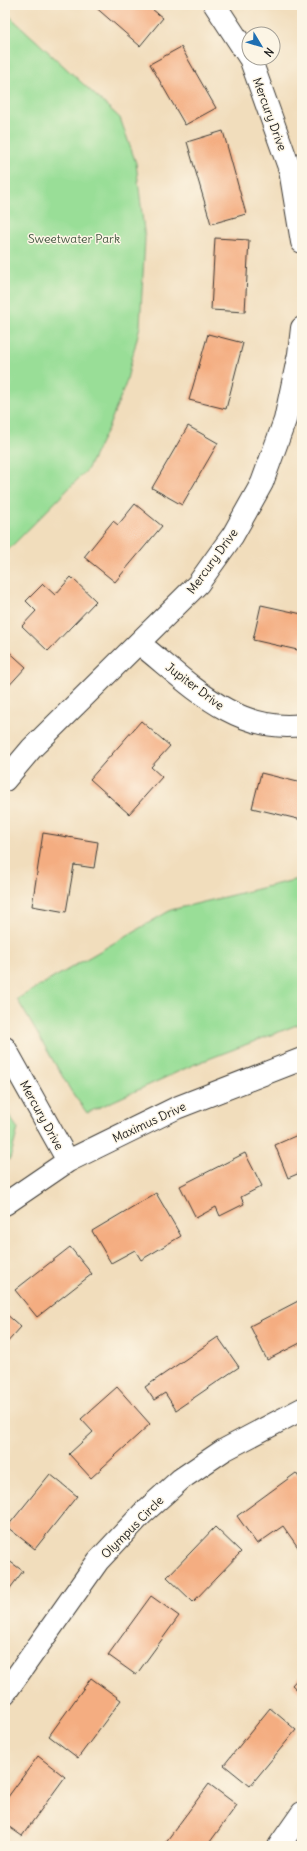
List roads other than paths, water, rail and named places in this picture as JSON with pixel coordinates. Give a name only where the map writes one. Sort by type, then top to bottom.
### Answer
[{"type":"street","name":"Mercury Drive","points":[[215,5],[241,46]]},
{"type":"street","name":"Mercury Drive","points":[[252,66],[290,170],[302,242]]},
{"type":"street","name":"Mercury Drive","points":[[5,780],[32,748],[140,644],[198,584],[233,534],[262,483],[285,420],[300,354],[302,328]]},
{"type":"street","name":"Jupiter Drive","points":[[140,644],[218,707],[251,721],[287,727],[302,725]]},
{"type":"street","name":"Mercury Drive","points":[[5,1048],[68,1161]]},
{"type":"street","name":"Maximus Drive","points":[[5,1204],[68,1161],[176,1108],[302,1059]]},
{"type":"street","name":"Olympus Circle","points":[[5,1692],[98,1561],[142,1514],[181,1479],[224,1450],[302,1409]]},
{"type":"street","points":[[279,1846],[302,1813]]},
{"type":"park label","name":"Sweetwater Park","points":[[74,238]]}]
